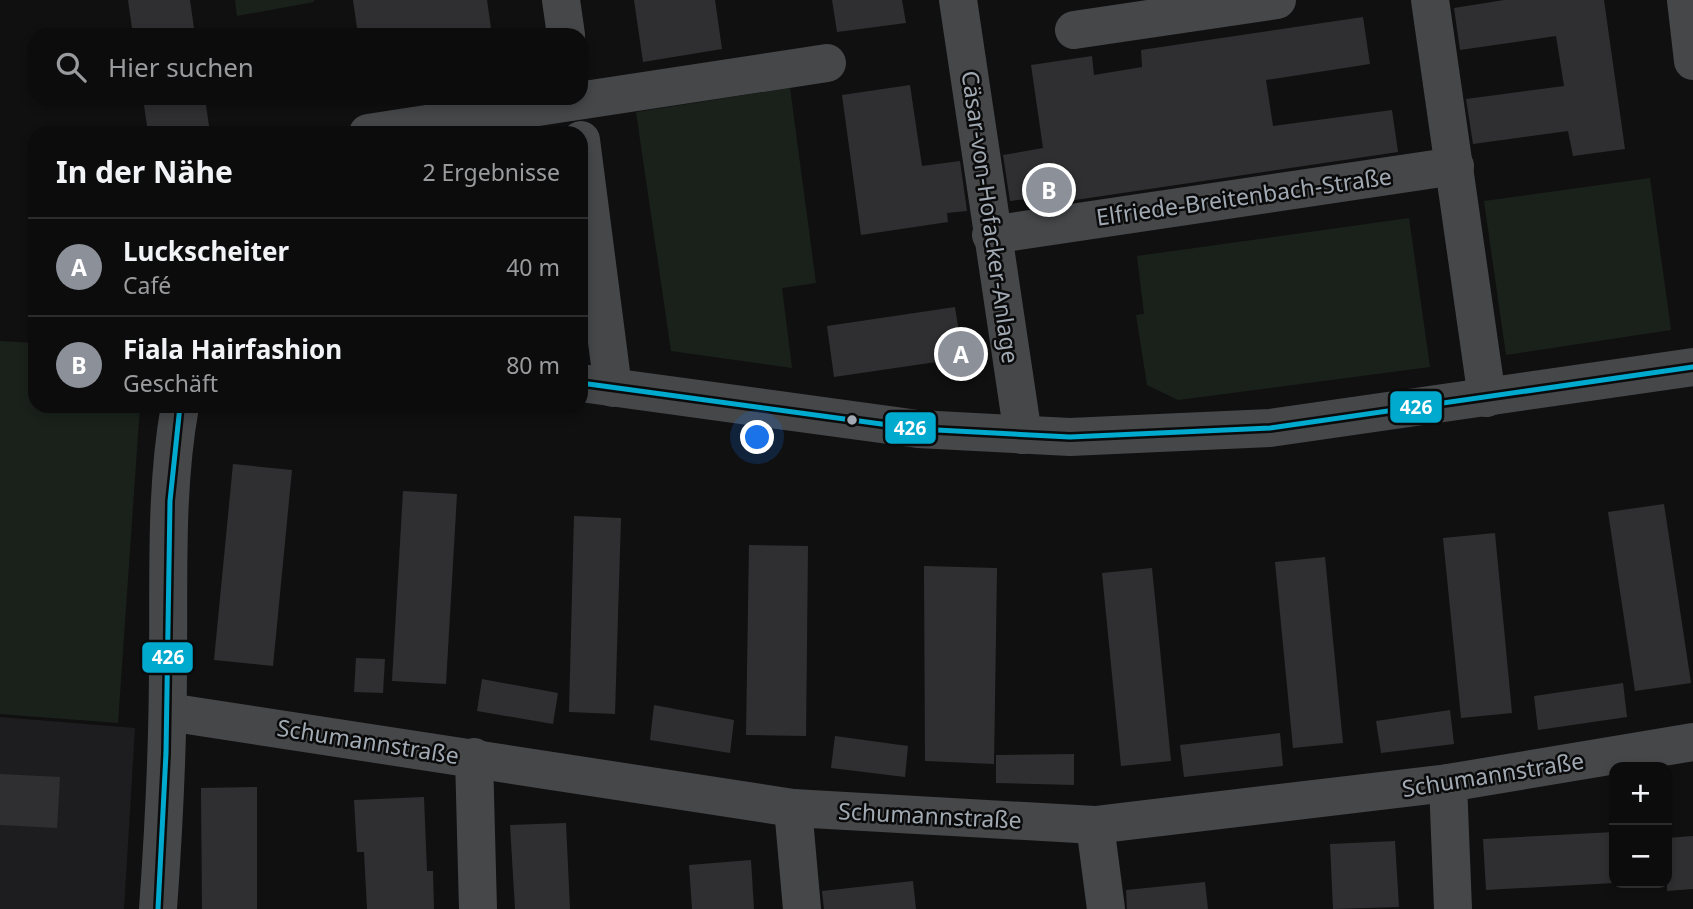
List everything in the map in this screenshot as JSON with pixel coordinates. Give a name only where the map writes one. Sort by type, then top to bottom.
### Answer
[{"type":"street","points":[[561,0],[565,28]]},
{"type":"street","name":"Cäsar-von-Hofacker-Anlage","points":[[958,0],[1023,435]]},
{"type":"street","points":[[1074,30],[1277,0]]},
{"type":"street","points":[[1430,0],[1486,398]]},
{"type":"street","points":[[1688,10],[1693,61]]},
{"type":"street","points":[[473,126],[578,119],[827,63]]},
{"type":"street","name":"Elfriede-Breitenbach-Straße","points":[[991,235],[1455,166]]},
{"type":"street","points":[[588,259],[597,385],[918,429],[1070,437],[1270,428],[1693,367]]},
{"type":"street","points":[[158,909],[168,712],[169,537],[174,442],[179,413]]},
{"type":"street","name":"Schumannstraße","points":[[168,712],[793,808],[1095,825],[1448,783],[1693,742]]},
{"type":"street","points":[[474,757],[478,909]]},
{"type":"street","points":[[1448,783],[1452,909]]},
{"type":"street","points":[[793,808],[802,909]]},
{"type":"street","points":[[1095,825],[1106,909]]},
{"type":"shaded area","points":[[235,0],[314,0],[314,2],[237,16]]},
{"type":"shaded area","points":[[790,88],[816,283],[782,288],[792,368],[671,351],[636,112]]},
{"type":"shaded area","points":[[1650,178],[1671,330],[1506,355],[1484,201]]},
{"type":"shaded area","points":[[1409,218],[1430,367],[1178,400],[1147,385],[1136,315],[1144,314],[1137,256]]},
{"type":"shaded area","points":[[0,341],[28,343],[28,413],[140,413],[118,723],[0,714]]},
{"type":"shaded area","points":[[0,717],[135,728],[124,909],[0,909]]},
{"type":"building","points":[[128,0],[190,0],[194,28],[132,28]]},
{"type":"building","points":[[353,0],[487,0],[491,28],[357,28]]},
{"type":"building","points":[[634,0],[715,0],[722,49],[643,62]]},
{"type":"building","points":[[832,0],[902,0],[906,23],[837,32]]},
{"type":"building","points":[[1504,0],[1604,0],[1625,149],[1573,156],[1568,131],[1473,144],[1466,99],[1564,86],[1556,36],[1460,50],[1454,8]]},
{"type":"building","points":[[1363,17],[1370,64],[1266,80],[1273,126],[1392,110],[1398,152],[1035,206],[1034,198],[1010,201],[1003,155],[1043,148],[1031,65],[1092,56],[1094,75],[1142,67],[1141,50]]},
{"type":"building","points":[[910,85],[922,166],[960,161],[967,211],[947,213],[948,222],[861,235],[842,95]]},
{"type":"building","points":[[144,105],[206,105],[209,126],[147,126]]},
{"type":"building","points":[[955,307],[960,339],[974,337],[979,368],[945,374],[943,361],[834,377],[827,326]]},
{"type":"building","points":[[233,464],[292,470],[273,666],[214,660]]},
{"type":"building","points":[[403,491],[457,494],[446,684],[392,681]]},
{"type":"building","points":[[1664,504],[1691,683],[1635,691],[1608,512]]},
{"type":"building","points":[[574,516],[621,518],[615,714],[569,712]]},
{"type":"building","points":[[1495,533],[1512,713],[1461,718],[1443,538]]},
{"type":"building","points":[[749,545],[808,546],[806,736],[746,735]]},
{"type":"building","points":[[1325,557],[1343,743],[1293,748],[1275,562]]},
{"type":"building","points":[[924,566],[997,568],[994,764],[925,761]]},
{"type":"building","points":[[1152,568],[1171,761],[1121,766],[1102,573]]},
{"type":"building","points":[[356,658],[385,659],[383,693],[354,692]]},
{"type":"building","points":[[482,679],[558,693],[553,724],[477,711]]},
{"type":"building","points":[[1623,683],[1627,717],[1538,730],[1534,696]]},
{"type":"building","points":[[654,705],[734,720],[730,753],[650,740]]},
{"type":"building","points":[[1450,710],[1454,744],[1381,753],[1376,721]]},
{"type":"building","points":[[1280,733],[1283,766],[1184,777],[1180,745]]},
{"type":"building","points":[[835,736],[908,746],[905,777],[831,768]]},
{"type":"building","points":[[1074,754],[1074,785],[996,783],[996,755]]},
{"type":"building","points":[[0,774],[60,777],[57,828],[0,825]]},
{"type":"building","points":[[257,787],[257,909],[202,909],[201,788]]},
{"type":"building","points":[[424,797],[427,871],[433,871],[434,909],[367,909],[364,852],[357,852],[354,800]]},
{"type":"building","points":[[566,823],[570,909],[515,909],[510,825]]},
{"type":"building","points":[[1609,832],[1609,883],[1486,890],[1483,839]]},
{"type":"building","points":[[1693,836],[1693,889],[1667,891],[1667,888],[1672,888],[1672,838]]},
{"type":"building","points":[[1395,841],[1399,907],[1333,909],[1330,844]]},
{"type":"building","points":[[751,860],[754,909],[692,909],[689,865]]},
{"type":"building","points":[[913,881],[916,909],[824,909],[822,891]]},
{"type":"building","points":[[1205,882],[1208,909],[1127,909],[1126,890]]},
{"type":"transit line","name":"426","points":[[588,384],[918,429],[1070,437],[1270,428],[1693,367]]},
{"type":"transit line","name":"426","points":[[158,909],[166,753],[170,501],[179,413]]},
{"type":"place","name":"Fiala Hairfashion","points":[[1049,190]]},
{"type":"place","name":"Luckscheiter","points":[[961,354]]}]
